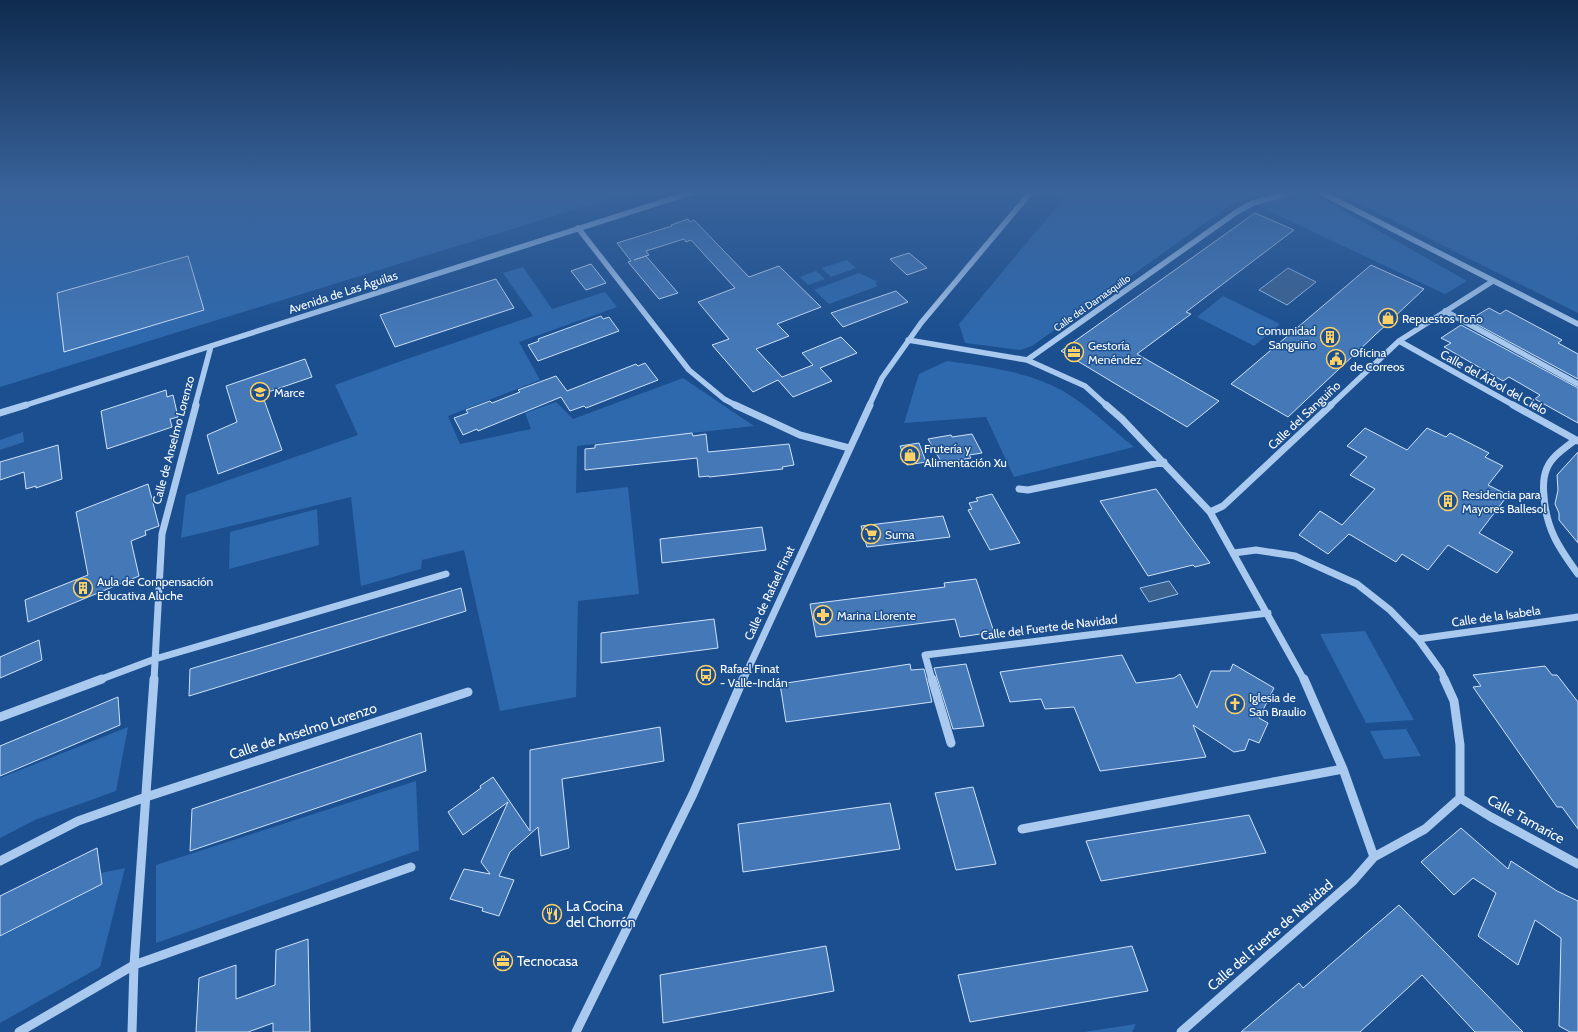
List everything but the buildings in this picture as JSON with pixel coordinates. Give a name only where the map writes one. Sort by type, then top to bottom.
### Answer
[{"type":"street","name":"Avenida de Las Águilas","points":[[0,413],[540,240]]},
{"type":"street","points":[[588,240],[689,370],[724,400],[800,435],[848,448]]},
{"type":"street","name":"Calle de Rafael Finat","points":[[576,1032],[693,794],[740,686],[848,448],[882,378],[921,323],[991,240]]},
{"type":"street","name":"Calle del Damasquillo","points":[[1027,360],[1197,240]]},
{"type":"street","points":[[1414,240],[1578,324]]},
{"type":"street","name":"Calle del Sanguiño","points":[[1210,512],[1223,506],[1398,341],[1493,281]]},
{"type":"street","points":[[1446,311],[1578,384]]},
{"type":"street","points":[[908,340],[1027,360],[1085,386],[1122,419],[1210,512],[1305,681],[1343,769],[1374,857]]},
{"type":"street","name":"Calle del Árbol del Cielo","points":[[1398,341],[1576,440]]},
{"type":"street","name":"Calle de Anselmo Lorenzo","points":[[132,1032],[134,965],[162,534],[211,346]]},
{"type":"street","points":[[1576,440],[1554,458],[1546,469],[1543,486],[1545,505],[1552,534],[1578,574]]},
{"type":"street","points":[[1019,489],[1028,490],[1164,462]]},
{"type":"street","points":[[1234,553],[1256,550],[1295,556],[1357,584],[1390,610],[1418,639],[1441,671],[1454,701],[1460,745],[1460,798]]},
{"type":"street","points":[[0,717],[155,660],[446,574]]},
{"type":"street","name":"Calle del Fuerte de Navidad","points":[[951,743],[924,655],[1268,613]]},
{"type":"street","name":"Calle de la Isabela","points":[[1418,639],[1578,617]]},
{"type":"street","name":"Calle de Anselmo Lorenzo","points":[[0,860],[78,821],[146,797],[468,692]]},
{"type":"street","points":[[1022,829],[1343,769]]},
{"type":"street","name":"Calle del Fuerte de Navidad","points":[[1181,1032],[1353,881],[1374,857],[1425,829],[1460,798]]},
{"type":"street","name":"Calle Tamarice","points":[[1460,798],[1578,864]]},
{"type":"street","points":[[19,1032],[134,965],[411,867]]},
{"type":"shaded area","points":[[0,240],[476,240],[0,387]]},
{"type":"shaded area","points":[[1029,240],[1181,240],[1032,346],[1021,350],[965,343],[959,324]]},
{"type":"shaded area","points":[[1331,240],[1395,240],[1467,281],[1445,294]]},
{"type":"shaded area","points":[[1432,240],[1578,240],[1578,313]]},
{"type":"shaded area","points":[[847,260],[856,268],[831,277],[822,268]]},
{"type":"shaded area","points":[[523,267],[552,309],[605,292],[617,307],[519,342],[540,380],[448,416],[460,444],[531,429],[525,413],[556,402],[573,419],[683,378],[754,426],[577,446],[576,493],[628,487],[639,594],[578,601],[576,697],[500,711],[464,550],[422,560],[421,569],[361,586],[351,497],[181,538],[186,495],[358,435],[335,385],[533,316],[503,273]]},
{"type":"shaded area","points":[[1288,268],[1316,282],[1287,305],[1259,290]]},
{"type":"shaded area","points":[[816,271],[825,279],[808,285],[800,277]]},
{"type":"shaded area","points":[[859,273],[878,282],[875,283],[878,286],[829,304],[814,290]]},
{"type":"shaded area","points":[[1223,296],[1280,324],[1254,346],[1197,317]]},
{"type":"shaded area","points":[[947,361],[1013,372],[1051,385],[1084,405],[1134,447],[1014,477],[986,417],[904,423],[919,374]]},
{"type":"shaded area","points":[[23,432],[24,442],[0,450],[0,440]]},
{"type":"shaded area","points":[[317,509],[319,545],[229,569],[230,532]]},
{"type":"shaded area","points":[[1169,581],[1178,594],[1149,602],[1140,588]]},
{"type":"shaded area","points":[[1365,631],[1414,720],[1366,723],[1320,634]]},
{"type":"shaded area","points":[[128,727],[116,791],[35,820],[0,838],[0,778]]},
{"type":"shaded area","points":[[1406,729],[1421,756],[1384,759],[1370,731]]},
{"type":"shaded area","points":[[416,781],[419,850],[156,943],[156,865]]},
{"type":"shaded area","points":[[125,868],[100,967],[0,1023],[0,937],[102,884],[101,873]]},
{"type":"shaded area","points":[[1136,1024],[1132,1032],[1084,1032]]},
{"type":"place","name":"Repuestos Toño","points":[[1388,318]]},
{"type":"place","name":"Comunidad Sanguiño","points":[[1330,337]]},
{"type":"place","name":"Gestoría Menéndez","points":[[1074,352]]},
{"type":"place","name":"Oficina de Correos","points":[[1336,359]]},
{"type":"place","name":"Marce","points":[[260,392]]},
{"type":"place","name":"Frutería y Alimentación Xu","points":[[910,455]]},
{"type":"place","name":"Residencia para Mayores Ballesol","points":[[1448,501]]},
{"type":"place","name":"Suma","points":[[871,534]]},
{"type":"place","name":"Aula de Compensación Educativa Aluche","points":[[83,588]]},
{"type":"place","name":"Marina Llorente","points":[[823,615]]},
{"type":"place","name":"Rafael Finat - Valle-Inclán","points":[[706,675]]},
{"type":"place","name":"Iglesia de San Braulio","points":[[1235,704]]},
{"type":"place","name":"La Cocina del Chorrón","points":[[552,914]]},
{"type":"place","name":"Tecnocasa","points":[[503,961]]}]
